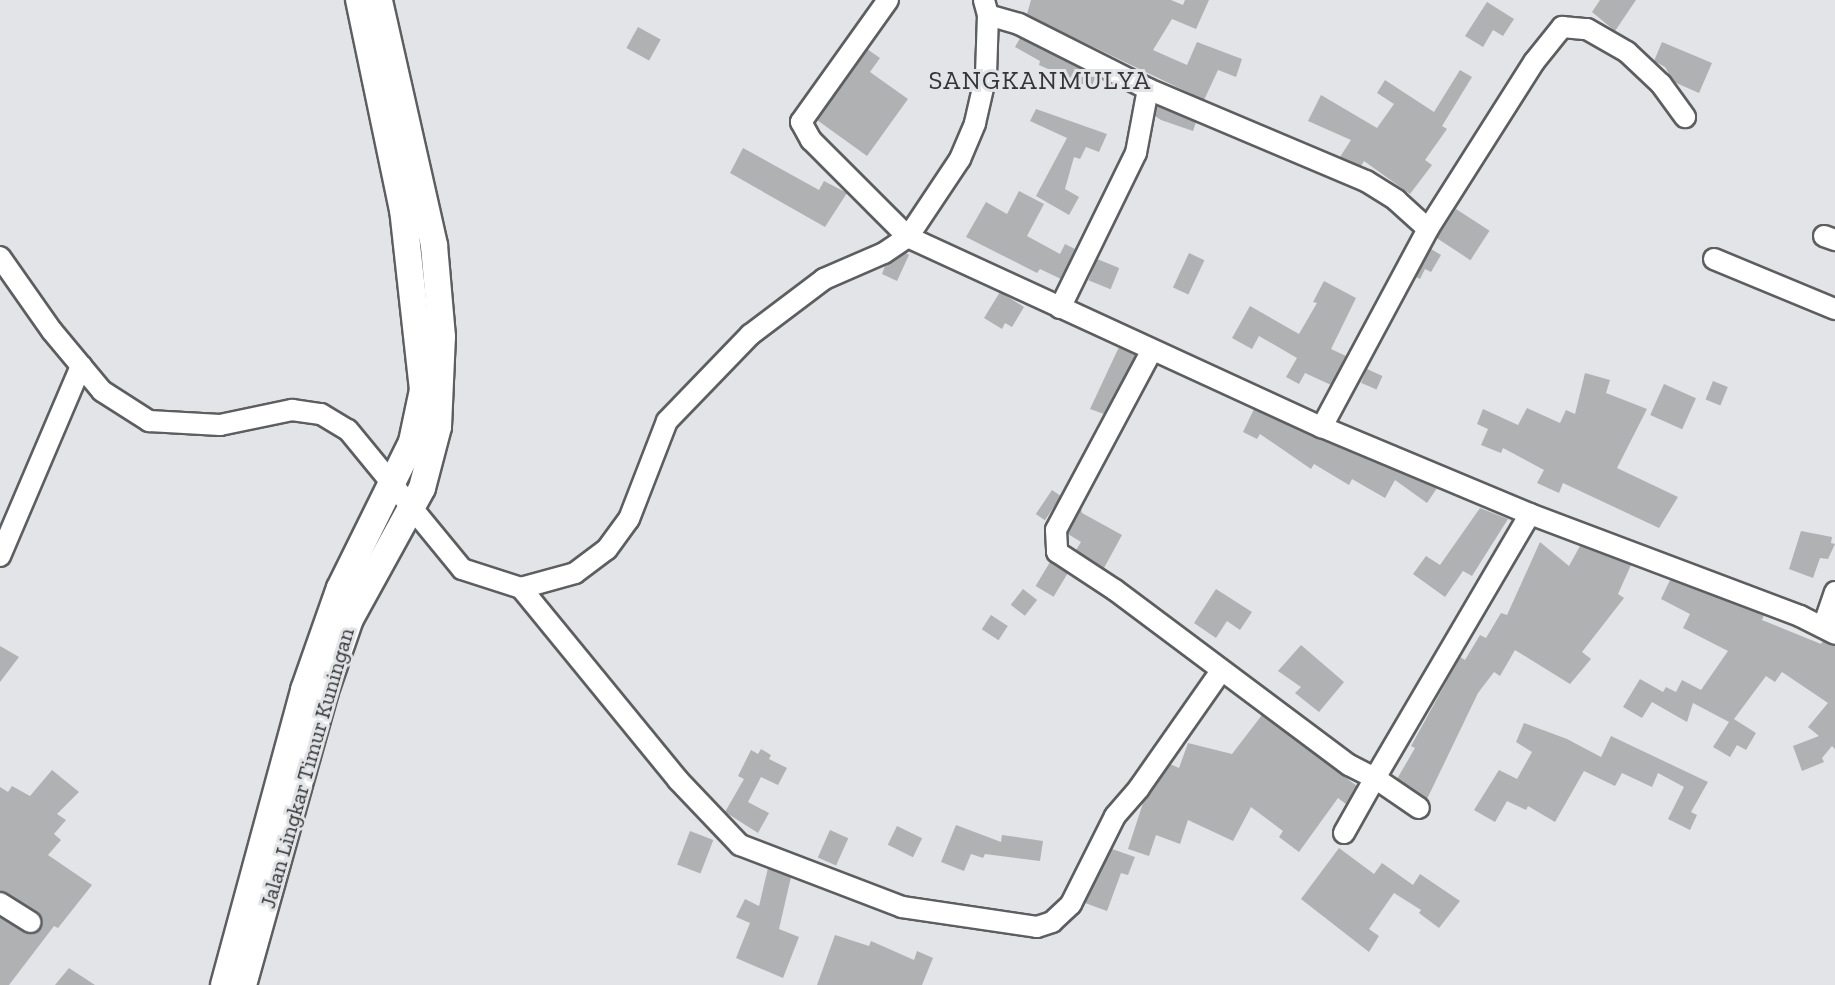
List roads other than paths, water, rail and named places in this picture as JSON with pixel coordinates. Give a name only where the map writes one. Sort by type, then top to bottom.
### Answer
[{"type":"main road","name":"Jalan Lingkar Timur Kuningan","points":[[224,985],[304,690],[340,588],[394,483],[412,442],[423,374],[403,210],[359,0]]},
{"type":"main road","name":"Jalan Lingkar Timur Kuningan","points":[[243,985],[325,691],[350,620],[410,510],[430,465],[438,427],[442,337],[434,245],[379,0]]},
{"type":"street","points":[[888,0],[801,122],[812,140],[908,237],[1322,427],[1530,514],[1829,631],[1835,592]]},
{"type":"street","points":[[521,588],[575,573],[607,549],[629,519],[667,421],[750,335],[824,279],[884,253],[908,237],[960,159],[975,123],[986,75],[986,4]]},
{"type":"street","points":[[986,4],[1019,24],[1148,89],[1366,181],[1396,200],[1428,229]]},
{"type":"street","points":[[1322,427],[1428,229],[1534,62],[1562,27],[1587,30],[1627,52],[1661,84],[1685,117]]},
{"type":"street","points":[[1060,308],[1136,153],[1148,89]]},
{"type":"street","points":[[0,257],[102,391],[149,421],[220,425],[292,410],[321,414],[348,430],[394,483],[410,510],[462,569],[521,588],[678,780],[740,845],[902,907],[1037,927],[1052,922],[1071,904],[1115,816],[1221,671]]},
{"type":"street","points":[[1714,259],[1835,309]]},
{"type":"street","points":[[1152,350],[1054,540],[1057,552],[1349,765],[1375,778],[1419,808]]},
{"type":"street","points":[[0,556],[81,366]]},
{"type":"street","points":[[1344,833],[1530,514]]},
{"type":"street","points":[[0,903],[31,922]]},
{"type":"district","name":"SANGKANMULYA","points":[[1040,81]]}]
